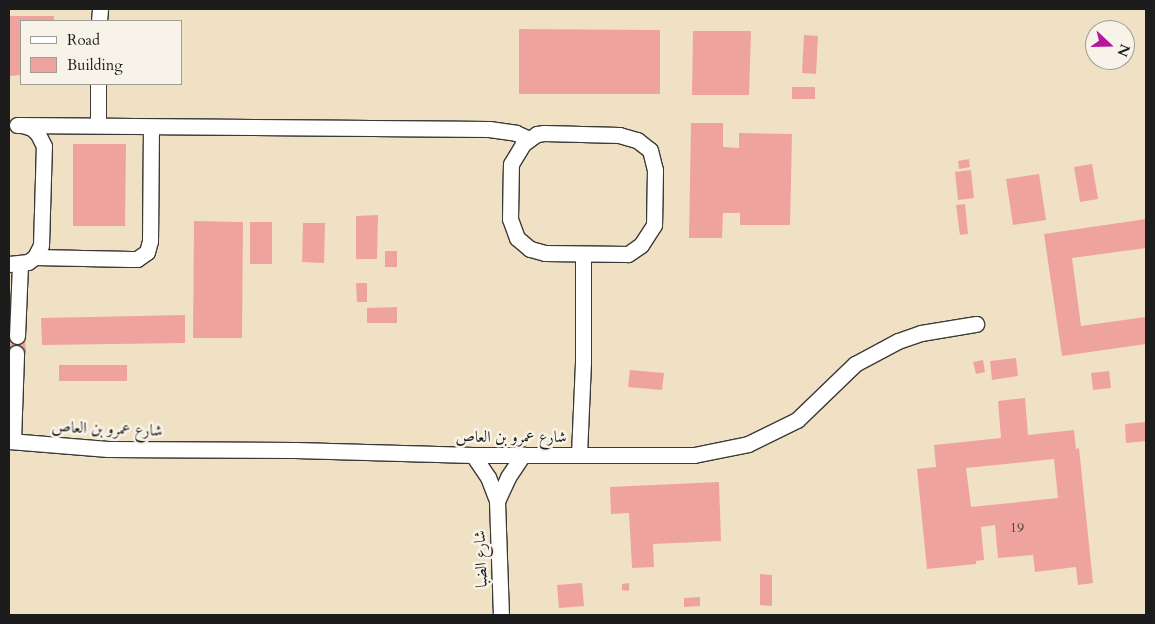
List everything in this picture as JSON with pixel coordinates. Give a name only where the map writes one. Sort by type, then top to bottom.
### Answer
[{"type":"street","points":[[98,85],[98,125]]},
{"type":"street","points":[[13,125],[489,129],[516,133],[529,139]]},
{"type":"street","points":[[13,125],[32,128],[38,134],[44,146],[41,245],[35,257]]},
{"type":"street","points":[[14,329],[14,264],[35,257],[137,259],[147,252],[150,240],[151,127]]},
{"type":"street","points":[[544,133],[619,135],[644,144],[653,156],[656,170],[654,224],[647,239],[628,254],[583,254],[537,252],[522,245],[513,232],[510,219],[511,164],[518,150],[529,139],[544,133]]},
{"type":"street","points":[[579,454],[583,254]]},
{"type":"street","name":"شارع عمرو بن العاص","points":[[11,441],[108,449],[295,450],[473,456],[579,454],[694,455],[748,444],[797,420],[836,381],[875,351],[921,333],[976,324]]},
{"type":"street","points":[[11,441],[16,353]]},
{"type":"street","name":"شارع الضبا","points":[[497,501],[508,476],[523,455]]},
{"type":"street","name":"شارع الضبا","points":[[473,456],[488,477],[497,501],[501,615]]},
{"type":"building","points":[[9,16],[54,16],[54,20],[20,20],[20,75],[9,76]]},
{"type":"building","points":[[519,29],[660,30],[660,94],[519,94]]},
{"type":"building","points":[[693,31],[751,31],[749,95],[692,95]]},
{"type":"building","points":[[804,35],[818,36],[816,74],[802,73]]},
{"type":"building","points":[[792,87],[815,87],[815,99],[792,99]]},
{"type":"building","points":[[691,123],[723,123],[723,147],[739,148],[739,133],[792,134],[790,225],[740,225],[740,213],[723,213],[722,238],[689,238]]},
{"type":"building","points":[[73,144],[126,144],[125,226],[73,226]]},
{"type":"building","points":[[969,159],[970,167],[959,169],[958,161]]},
{"type":"building","points":[[1092,164],[1098,199],[1080,202],[1074,167]]},
{"type":"building","points":[[971,170],[974,198],[958,200],[955,172]]},
{"type":"building","points":[[1039,174],[1046,220],[1013,225],[1006,179]]},
{"type":"building","points":[[965,204],[968,234],[960,235],[956,205]]},
{"type":"building","points":[[378,215],[377,259],[356,259],[356,216]]},
{"type":"building","points":[[1146,219],[1146,248],[1072,258],[1081,326],[1146,317],[1146,344],[1062,356],[1044,234]]},
{"type":"building","points":[[194,221],[243,222],[242,338],[193,338]]},
{"type":"building","points":[[250,222],[272,222],[272,264],[250,264]]},
{"type":"building","points":[[303,223],[325,223],[324,263],[302,262]]},
{"type":"building","points":[[385,251],[397,251],[397,267],[385,267]]},
{"type":"building","points":[[356,283],[367,283],[367,302],[357,302]]},
{"type":"building","points":[[397,307],[397,323],[367,323],[367,308]]},
{"type":"building","points":[[185,315],[185,343],[42,345],[41,318]]},
{"type":"building","points":[[9,336],[25,336],[26,353],[9,353]]},
{"type":"building","points":[[1016,358],[1018,376],[992,380],[990,361]]},
{"type":"building","points":[[983,360],[985,372],[976,374],[973,362]]},
{"type":"building","points":[[59,365],[127,365],[127,381],[59,381]]},
{"type":"building","points":[[630,370],[664,373],[662,390],[628,387]]},
{"type":"building","points":[[1109,371],[1111,388],[1093,390],[1091,373]]},
{"type":"building","points":[[1025,398],[1028,435],[1074,430],[1076,449],[1079,448],[1093,583],[1078,585],[1076,567],[1035,572],[1033,555],[998,558],[995,525],[981,527],[984,560],[976,561],[976,564],[927,569],[917,469],[936,467],[934,445],[1001,438],[998,401]],"holes":[[[1054,459],[1058,498],[971,507],[966,468]]]},
{"type":"building","points":[[1146,422],[1146,441],[1126,443],[1125,424]]},
{"type":"building","points":[[719,482],[721,541],[653,544],[654,567],[632,568],[629,513],[611,514],[610,487]]},
{"type":"building","points":[[760,574],[772,575],[772,606],[760,605]]},
{"type":"building","points":[[582,583],[584,606],[559,608],[557,585]]},
{"type":"building","points":[[629,583],[629,591],[622,590],[622,584]]},
{"type":"building","points":[[700,597],[700,606],[684,607],[684,598]]}]
